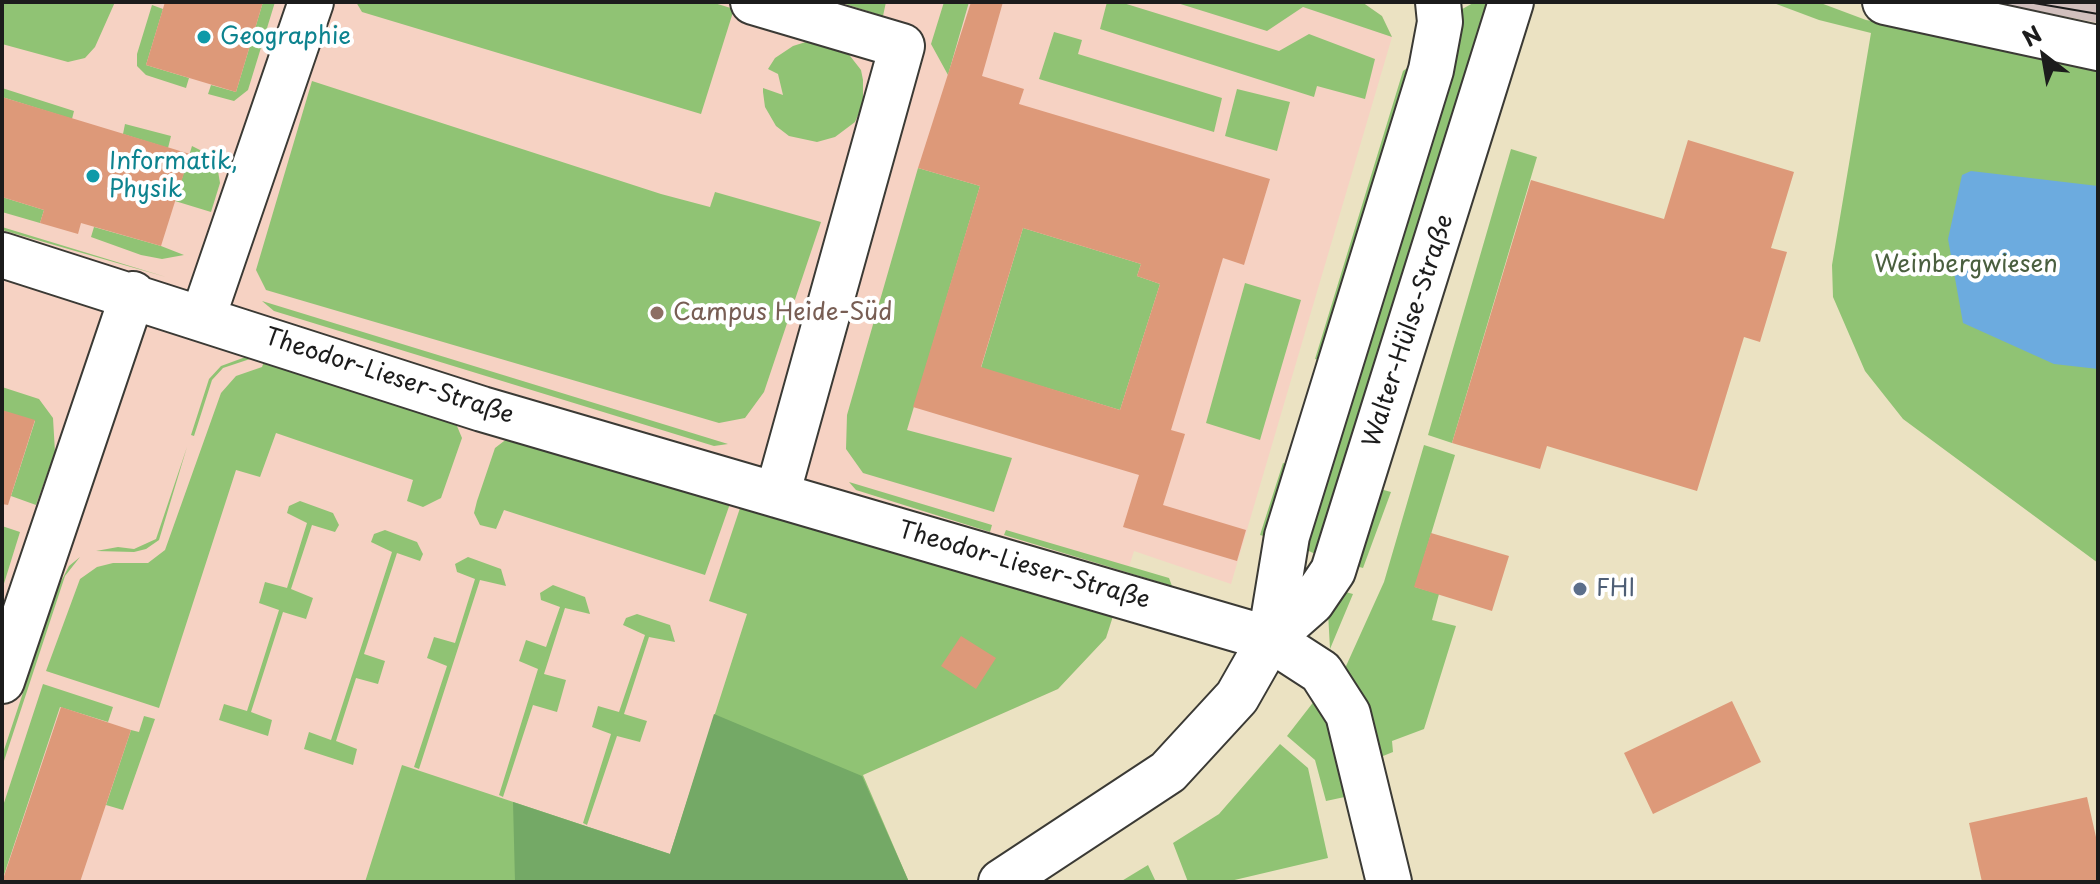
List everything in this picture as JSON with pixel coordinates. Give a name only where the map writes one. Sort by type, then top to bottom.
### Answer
[{"type":"street","points":[[203,317],[311,2]]},
{"type":"street","points":[[753,2],[902,46],[777,495]]},
{"type":"street","name":"Walter-Hülse-Straße","points":[[1270,639],[1287,536],[1431,70],[1440,22],[1438,2]]},
{"type":"street","name":"Walter-Hülse-Straße","points":[[1001,882],[1146,789],[1186,756],[1237,697],[1270,639],[1312,602],[1333,571],[1511,2]]},
{"type":"street","points":[[1885,2],[2098,48]]},
{"type":"street","name":"Theodor-Lieser-Straße","points":[[2,255],[133,294],[482,409],[1270,639],[1321,672],[1348,714],[1389,882]]},
{"type":"street","points":[[2,681],[133,294]]},
{"type":"shaded area","name":"Campus Heide-Süd","points":[[2,2],[1362,2],[1382,16],[1392,37],[1231,584],[1134,551],[1106,638],[1058,689],[863,775],[909,882],[2,882]]},
{"type":"shaded area","points":[[1985,2],[2098,2],[2098,23],[2033,10]]},
{"type":"green space","points":[[2,2],[115,2],[95,47],[85,58],[68,62],[2,44]]},
{"type":"green space","points":[[263,2],[275,2],[248,90],[234,101],[208,94],[211,85],[236,92]]},
{"type":"green space","points":[[356,2],[711,2],[734,9],[701,114],[362,12]]},
{"type":"green space","points":[[839,2],[886,2],[883,16]]},
{"type":"green space","points":[[944,2],[969,2],[948,75],[931,44]]},
{"type":"green space","points":[[1107,2],[1120,2],[1279,51],[1309,34],[1375,59],[1365,99],[1317,86],[1314,97],[1100,29]]},
{"type":"green space","points":[[1174,2],[1362,2],[1382,16],[1392,37],[1303,7],[1267,31]]},
{"type":"green space","points":[[1475,2],[1491,5],[1322,557],[1300,547],[1455,13]]},
{"type":"green space","name":"Weinbergwiesen","points":[[1771,2],[1818,2],[1866,20],[1981,39],[2098,68],[2098,563],[1903,419],[1865,371],[1833,297],[1832,265],[1871,33],[1819,20]]},
{"type":"green space","points":[[152,5],[163,9],[146,65],[189,78],[186,88],[146,75],[137,66],[137,54]]},
{"type":"green space","points":[[1054,32],[1082,40],[1078,54],[1222,98],[1214,132],[1039,79]]},
{"type":"green space","points":[[812,40],[847,52],[861,70],[863,80],[863,104],[855,122],[835,137],[817,142],[789,136],[776,126],[765,107],[763,92],[763,88],[783,95],[778,74],[768,69],[775,58],[793,46]]},
{"type":"green space","points":[[1407,68],[1411,75],[1326,361],[1315,359],[1403,71]]},
{"type":"green space","points":[[312,81],[661,194],[710,207],[715,192],[821,222],[764,392],[745,418],[719,423],[266,290],[256,270]]},
{"type":"green space","points":[[2,88],[74,111],[72,119],[2,97]]},
{"type":"green space","points":[[1237,89],[1290,102],[1277,151],[1225,136]]},
{"type":"green space","points":[[125,124],[171,136],[168,148],[123,134]]},
{"type":"green space","points":[[192,146],[212,156],[218,171],[220,183],[211,212],[175,201]]},
{"type":"green space","points":[[1511,149],[1537,157],[1452,443],[1428,435]]},
{"type":"green space","points":[[918,168],[980,186],[907,430],[1012,458],[994,512],[863,473],[846,449],[847,415]]},
{"type":"green space","points":[[2,197],[44,210],[40,223],[2,212]]},
{"type":"green space","points":[[2,227],[166,277],[2,230]]},
{"type":"green space","points":[[94,227],[184,255],[162,259],[141,255],[91,237]]},
{"type":"green space","points":[[1023,228],[1141,264],[1137,276],[1160,284],[1120,410],[981,368]]},
{"type":"green space","points":[[1245,283],[1301,300],[1260,440],[1206,423]]},
{"type":"green space","points":[[262,301],[728,444],[714,446],[274,311]]},
{"type":"green space","points":[[251,355],[250,359],[223,368],[212,380],[194,436],[191,435],[209,379],[221,366]]},
{"type":"green space","points":[[266,356],[454,419],[462,438],[441,498],[423,507],[407,501],[413,480],[276,433],[260,477],[236,470],[159,708],[46,671],[80,579],[97,567],[113,563],[148,563],[165,550],[221,393],[236,376],[262,367]]},
{"type":"green space","points":[[2,387],[39,399],[53,418],[55,452],[36,505],[11,496],[35,421],[2,411]]},
{"type":"green space","points":[[508,438],[732,498],[705,575],[504,510],[496,529],[480,525],[474,513],[477,501],[495,448]]},
{"type":"green space","points":[[1424,445],[1455,455],[1415,587],[1439,594],[1432,620],[1456,626],[1424,729],[1392,741],[1393,752],[1378,758],[1342,675],[1384,582]]},
{"type":"green space","points":[[187,447],[159,540],[146,549],[134,552],[96,551],[118,547],[134,549],[156,539]]},
{"type":"green space","points":[[1283,463],[1295,466],[1274,539],[1260,535]]},
{"type":"green space","points":[[849,482],[992,525],[990,532],[856,490]]},
{"type":"green space","points":[[1380,489],[1391,492],[1363,568],[1349,564]]},
{"type":"green space","points":[[300,501],[333,513],[339,525],[335,532],[312,525],[291,589],[313,598],[306,619],[283,612],[251,712],[272,720],[268,736],[219,720],[224,704],[247,711],[279,610],[259,603],[265,582],[287,588],[307,523],[287,513],[289,506]]},
{"type":"green space","points":[[742,502],[1114,613],[1106,638],[1058,689],[863,775],[909,882],[365,882],[402,765],[670,854],[747,614],[709,601]]},
{"type":"green space","points":[[2,526],[20,532],[2,590]]},
{"type":"green space","points":[[385,530],[417,542],[423,554],[420,561],[397,553],[364,654],[385,661],[378,684],[356,678],[336,741],[357,749],[353,765],[304,749],[309,732],[331,740],[392,552],[371,542],[374,534]]},
{"type":"green space","points":[[1006,530],[1169,578],[1172,586],[1004,535]]},
{"type":"green space","points":[[80,557],[65,576],[2,767],[2,756],[58,587],[69,566]]},
{"type":"green space","points":[[468,557],[501,569],[506,586],[480,580],[419,769],[414,767],[447,666],[427,658],[434,637],[455,643],[475,579],[457,572],[455,564]]},
{"type":"green space","points":[[553,585],[585,597],[590,614],[565,608],[544,674],[566,680],[557,712],[533,705],[503,797],[499,795],[538,669],[519,661],[526,640],[546,647],[560,607],[541,600],[540,593]]},
{"type":"green space","points":[[1334,589],[1353,594],[1330,649],[1328,612]]},
{"type":"green space","points":[[637,614],[670,625],[675,642],[649,637],[624,714],[647,721],[640,742],[617,736],[587,825],[583,823],[611,734],[592,727],[598,706],[619,712],[645,635],[623,625],[626,618]]},
{"type":"green space","points":[[43,684],[113,707],[108,722],[60,707],[2,881],[2,809]]},
{"type":"green space","points":[[1315,700],[1334,721],[1354,795],[1326,801],[1315,760],[1287,736]]},
{"type":"green space","points":[[714,714],[862,776],[909,882],[515,882],[513,802],[670,854]]},
{"type":"green space","points":[[144,716],[155,719],[123,810],[106,805],[131,730],[139,732]]},
{"type":"green space","points":[[1280,744],[1308,768],[1328,858],[1226,882],[1188,882],[1173,843],[1219,814]]},
{"type":"green space","points":[[1148,865],[1156,882],[1120,882]]},
{"type":"water","points":[[1971,171],[2098,186],[2098,369],[2054,364],[1963,323],[1948,239],[1962,175]]},
{"type":"building","name":"Geographie","points":[[165,2],[263,2],[236,92],[146,65]]},
{"type":"building","points":[[971,2],[1003,2],[982,76],[1024,89],[1019,104],[1270,179],[1244,265],[1223,258],[1171,430],[1185,434],[1163,505],[1246,530],[1237,561],[1123,527],[1139,475],[913,407],[980,186],[918,168]],"holes":[[[1023,228],[1141,264],[1137,276],[1160,284],[1120,410],[981,367]]]},
{"type":"building","name":"Informatik, Physik","points":[[2,97],[190,154],[161,246],[81,223],[78,234],[40,223],[44,210],[2,197]]},
{"type":"building","points":[[1688,140],[1794,172],[1771,248],[1787,252],[1760,342],[1744,337],[1697,491],[1547,446],[1540,469],[1452,443],[1531,180],[1664,219]]},
{"type":"building","points":[[2,410],[35,420],[8,505],[2,504]]},
{"type":"building","points":[[1431,533],[1509,556],[1492,611],[1414,587]]},
{"type":"building","points":[[961,636],[996,658],[976,689],[941,666]]},
{"type":"building","points":[[1732,701],[1761,762],[1653,814],[1624,753]]},
{"type":"building","points":[[61,707],[131,730],[80,882],[2,882]]},
{"type":"building","points":[[2087,797],[2098,846],[2098,882],[1982,882],[1969,823]]},
{"type":"tram line","points":[[2028,2],[2098,14]]},
{"type":"place","name":"Geographie","points":[[204,37]]},
{"type":"place","name":"Informatik, Physik","points":[[93,176]]},
{"type":"place","name":"Campus Heide-Süd","points":[[657,313]]},
{"type":"place","name":"FHI","points":[[1580,589]]}]
